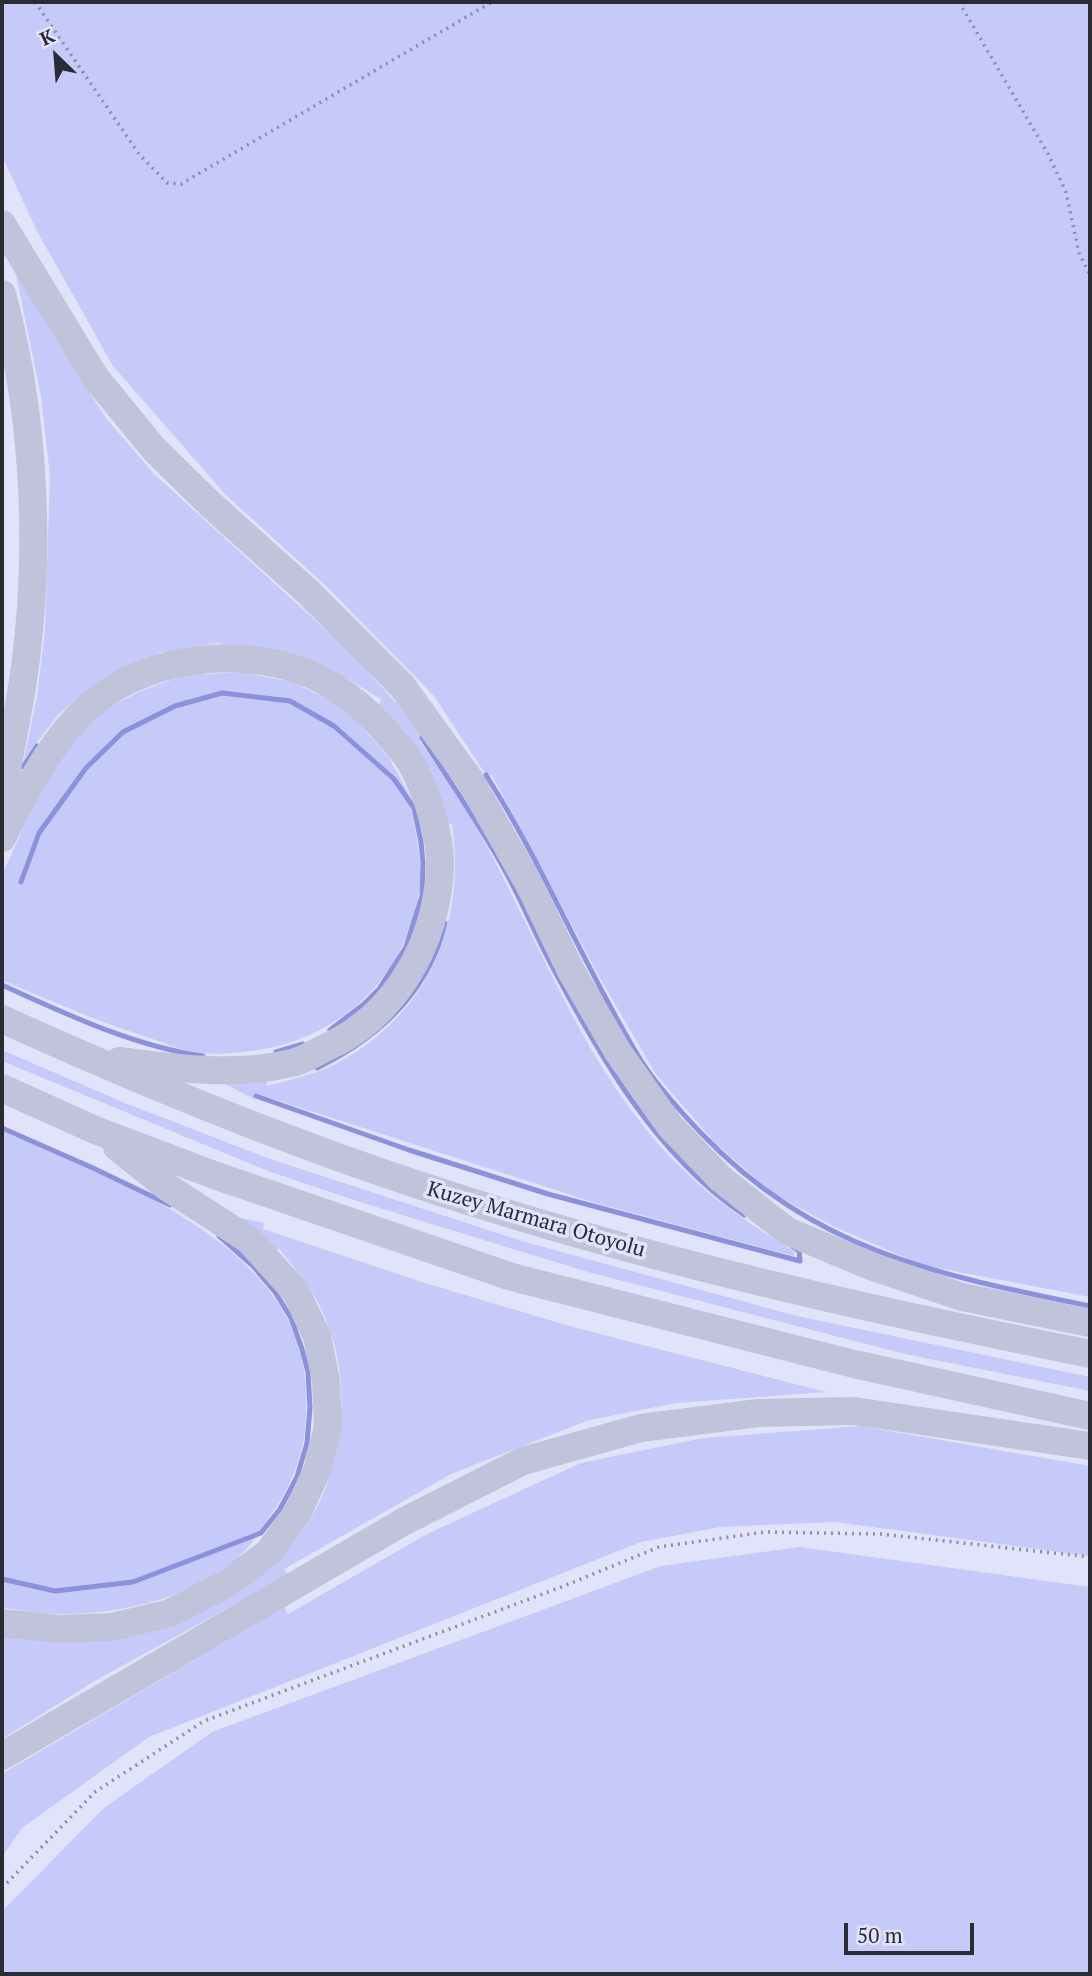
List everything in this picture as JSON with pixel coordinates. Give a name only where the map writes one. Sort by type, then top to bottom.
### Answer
[{"type":"highway","points":[[2,224],[95,377],[154,449],[308,592],[402,686],[430,723],[470,780],[516,861],[571,971],[618,1052],[670,1126],[721,1179],[787,1231],[873,1267],[962,1297],[1090,1323]]},
{"type":"highway","points":[[2,294],[16,345],[26,434],[34,566],[23,685],[2,789]]},
{"type":"highway","points":[[2,838],[16,808],[64,732],[88,707],[119,685],[145,672],[175,663],[205,659],[257,661],[296,669],[356,701],[410,761],[430,807],[440,864],[432,921],[411,972],[381,1011],[342,1041],[293,1063],[235,1072],[86,1057]]},
{"type":"highway","name":"Kuzey Marmara Otoyolu","points":[[2,1019],[232,1119],[460,1198],[642,1252],[952,1326],[1090,1354]]},
{"type":"highway","points":[[2,1088],[95,1130],[214,1175],[512,1277],[855,1364],[1090,1416]]},
{"type":"highway","points":[[2,1623],[58,1629],[112,1627],[170,1614],[228,1583],[269,1552],[298,1512],[318,1468],[328,1426],[326,1381],[317,1336],[295,1291],[249,1240],[167,1187],[95,1130]]},
{"type":"highway","points":[[2,1756],[402,1522],[523,1461],[641,1428],[772,1412],[854,1411],[1090,1447]]},
{"type":"path","points":[[35,2],[139,154],[167,183],[181,184],[492,2]]},
{"type":"path","points":[[959,2],[1048,154],[1066,192],[1079,253],[1090,275]]},
{"type":"path","points":[[2,1888],[95,1792],[204,1721],[552,1591],[659,1547],[765,1532],[868,1534],[1090,1557]]},
{"type":"shaded area","points":[[2,2],[1090,2],[1090,1297],[922,1265],[833,1226],[774,1194],[715,1143],[655,1073],[600,978],[492,775],[486,775],[434,696],[327,587],[226,495],[113,366],[37,231],[2,156]]},
{"type":"shaded area","points":[[14,265],[59,345],[106,418],[154,474],[349,651],[426,736],[419,740],[475,825],[588,1044],[643,1126],[703,1188],[748,1222],[795,1252],[794,1256],[596,1203],[258,1094],[254,1099],[225,1084],[267,1081],[267,1086],[321,1070],[370,1043],[396,1019],[418,992],[434,963],[446,931],[453,897],[455,861],[452,824],[446,824],[379,706],[381,699],[329,668],[280,650],[217,643],[159,653],[120,670],[86,691],[58,715],[24,759],[37,697],[45,630],[50,475],[41,396]]},
{"type":"shaded area","points":[[241,672],[292,682],[345,707],[389,758],[416,807],[411,809],[420,865],[418,898],[409,930],[396,958],[378,983],[357,1005],[333,1023],[306,1037],[276,1046],[217,1054],[170,1046],[2,980],[2,875],[40,790],[77,735],[108,708],[141,691],[185,675]]},
{"type":"shaded area","points":[[2,1050],[125,1103],[270,1159],[525,1242],[797,1316],[1090,1377],[1090,1391],[905,1354],[588,1272],[357,1201],[268,1171],[2,1061]]},
{"type":"shaded area","points":[[2,1131],[119,1183],[198,1227],[232,1253],[262,1282],[292,1328],[303,1366],[306,1392],[305,1431],[295,1470],[277,1505],[243,1553],[214,1575],[187,1589],[126,1608],[93,1613],[30,1612],[2,1607]]},
{"type":"shaded area","points":[[240,1218],[264,1223],[263,1229],[425,1283],[569,1326],[826,1392],[677,1403],[589,1420],[451,1474],[284,1569],[288,1575],[98,1679],[2,1739],[2,1632],[84,1639],[287,1549],[308,1523],[320,1500],[337,1449],[341,1421],[339,1366],[333,1340],[320,1306],[298,1272],[279,1248],[274,1253]]},
{"type":"shaded area","points":[[860,1426],[1090,1466],[1090,1556],[835,1522],[720,1527],[641,1542],[149,1737],[22,1828],[2,1857],[2,1774],[284,1607],[288,1614],[429,1533],[581,1463],[703,1438]]},
{"type":"shaded area","points":[[799,1547],[1090,1587],[1090,1974],[2,1974],[3,1910],[104,1808],[212,1732],[661,1566]]},
{"type":"waterway","points":[[21,882],[39,833],[86,768],[123,732],[175,706],[222,693],[290,701],[334,726],[394,779],[414,808],[421,842],[422,896],[406,947],[379,989],[330,1030]]},
{"type":"waterway","points":[[422,738],[499,860],[589,1034],[632,1102],[683,1163],[712,1191],[744,1215]]},
{"type":"waterway","points":[[23,767],[37,746]]},
{"type":"waterway","points":[[486,775],[527,845],[600,989],[640,1059],[685,1116],[744,1173],[788,1205],[833,1231],[880,1252],[929,1269],[1090,1306]]},
{"type":"waterway","points":[[317,1068],[360,1042],[398,1010],[427,971],[445,923]]},
{"type":"waterway","points":[[2,985],[75,1018],[126,1037],[203,1056]]},
{"type":"waterway","points":[[276,1052],[303,1044]]},
{"type":"waterway","points":[[256,1096],[409,1150],[548,1194],[800,1261],[799,1251],[793,1247]]},
{"type":"waterway","points":[[2,1128],[170,1205]]},
{"type":"waterway","points":[[2,1579],[55,1591],[133,1582],[261,1533],[280,1509],[297,1477],[307,1443],[310,1408],[308,1372],[291,1318],[275,1292],[252,1265],[219,1236]]}]
